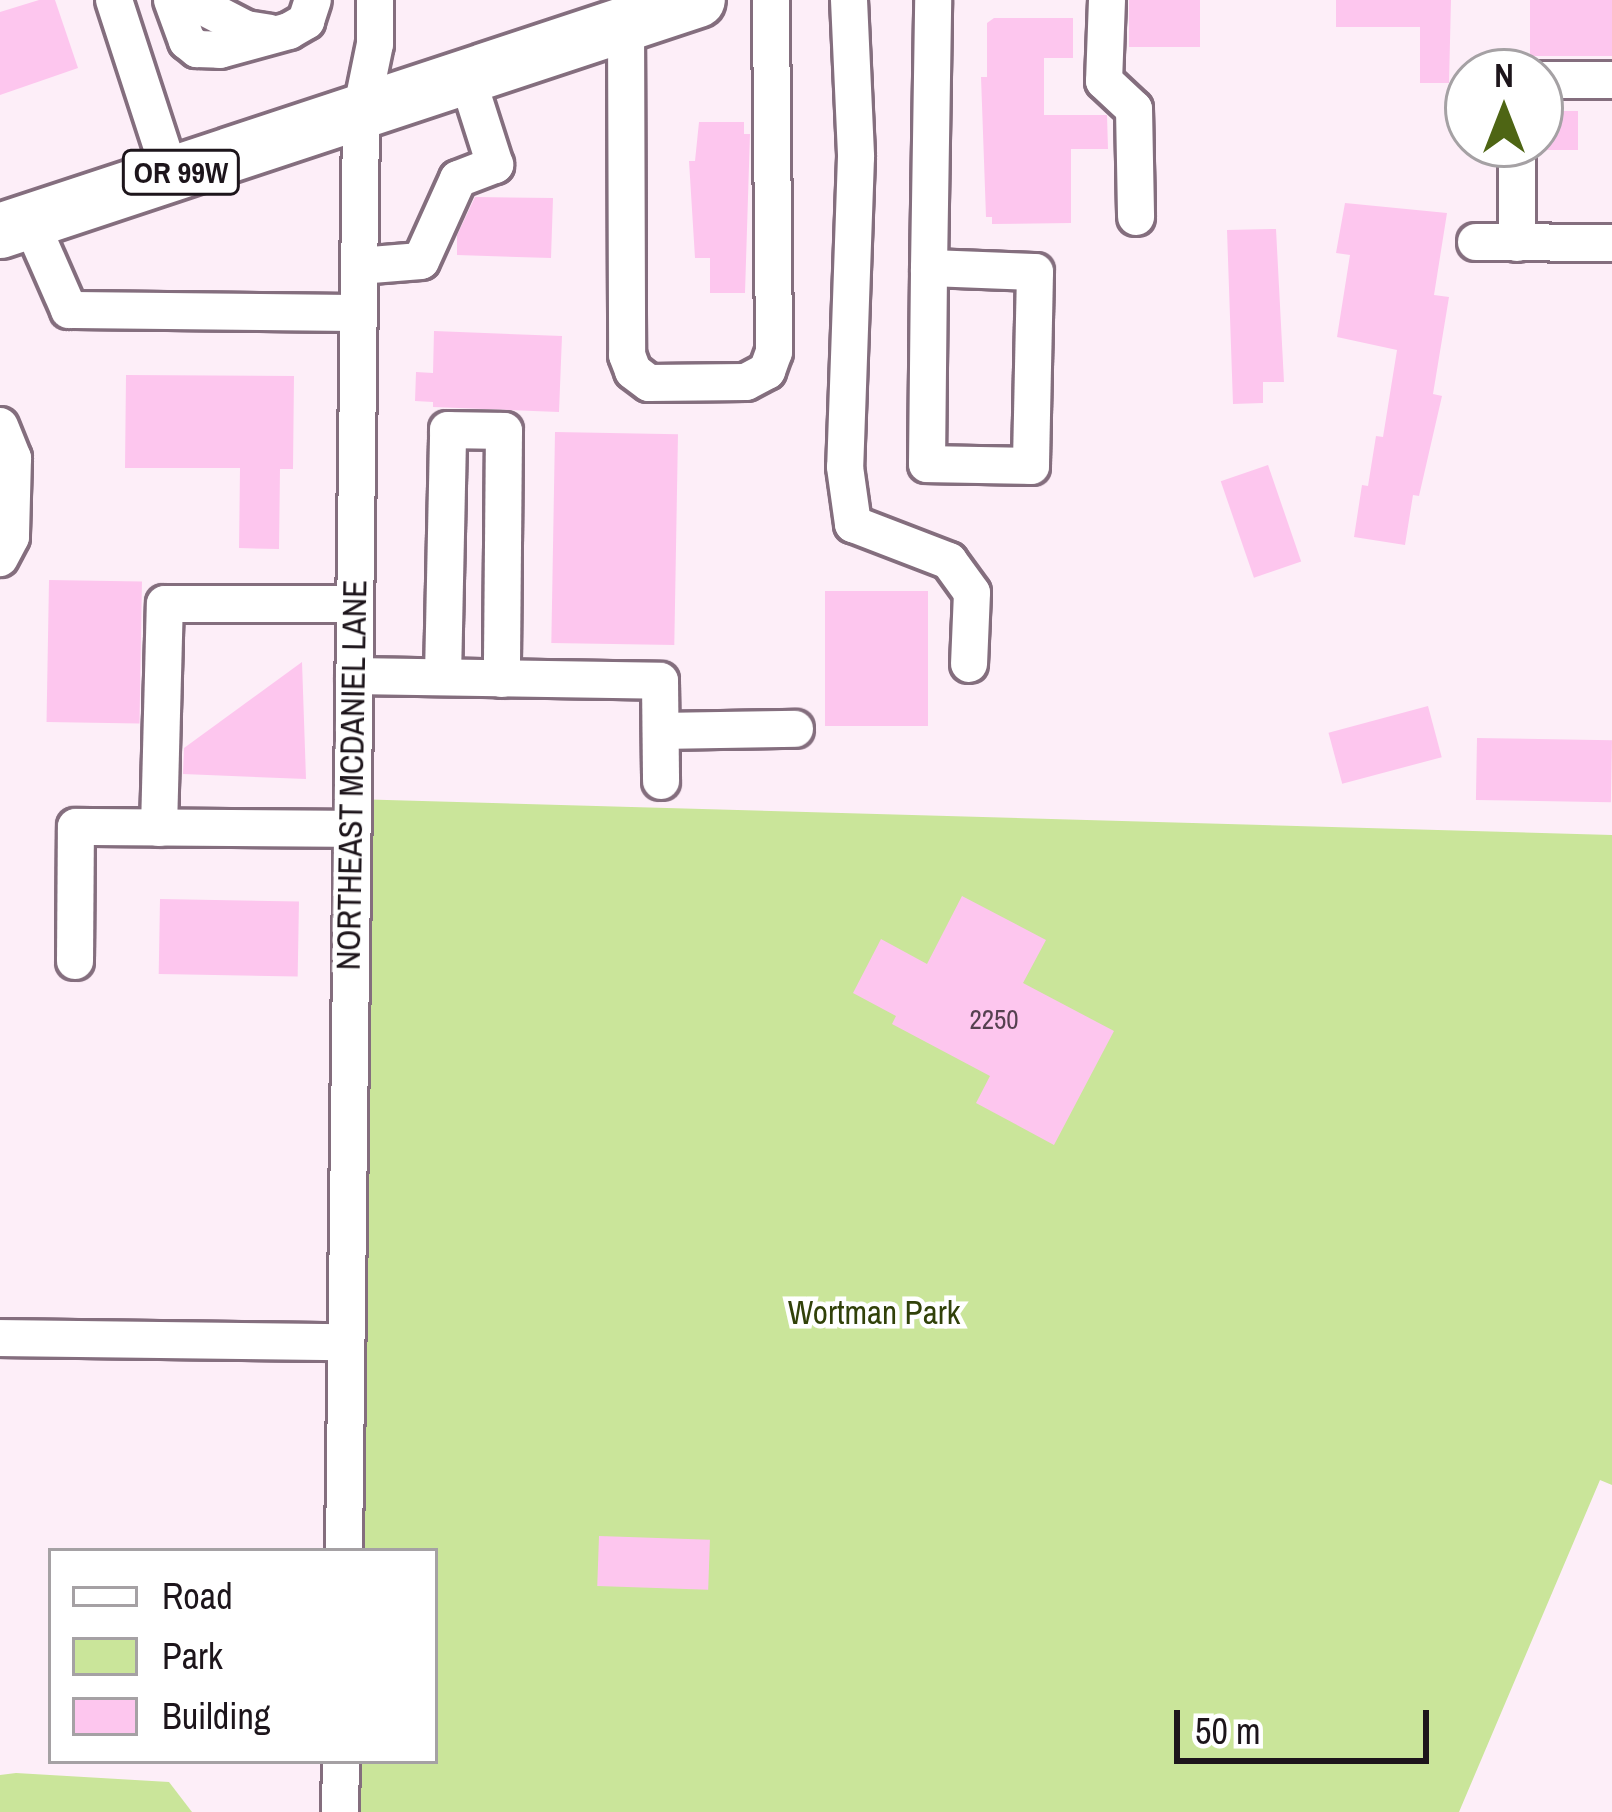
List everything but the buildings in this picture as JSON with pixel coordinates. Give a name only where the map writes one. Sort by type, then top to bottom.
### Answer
[{"type":"highway","name":"OR 99W","points":[[15,226],[698,0]]},
{"type":"street","points":[[114,0],[171,175]]},
{"type":"street","points":[[172,0],[177,23],[197,49],[220,50],[306,21],[313,0]]},
{"type":"street","points":[[190,0],[246,29],[270,33]]},
{"type":"street","name":"NORTHEAST MCDANIEL LANE","points":[[344,1548],[361,112],[375,44],[374,0]]},
{"type":"street","points":[[626,24],[627,356],[633,371],[649,383],[746,382],[767,371],[774,352],[772,0]]},
{"type":"street","points":[[849,0],[856,157],[845,467],[853,524],[950,561],[972,593],[969,664]]},
{"type":"street","points":[[929,268],[1035,272],[1031,466],[927,464],[929,268],[933,0]]},
{"type":"street","points":[[1107,0],[1104,81],[1135,109],[1136,218]]},
{"type":"street","points":[[359,266],[421,261],[458,179],[495,165],[467,77]]},
{"type":"street","points":[[1564,80],[1612,80]]},
{"type":"street","points":[[1516,168],[1517,243]]},
{"type":"street","points":[[15,226],[69,310],[358,314]]},
{"type":"street","points":[[1476,242],[1612,244]]},
{"type":"street","points":[[0,426],[13,458],[11,537],[0,559]]},
{"type":"street","points":[[443,677],[448,430],[485,430],[504,431],[502,679]]},
{"type":"street","points":[[158,828],[165,604],[354,604]]},
{"type":"street","points":[[353,676],[660,681],[661,781]]},
{"type":"street","points":[[661,731],[795,729]]},
{"type":"street","points":[[75,961],[76,827],[352,829]]},
{"type":"street","points":[[0,1339],[346,1342]]},
{"type":"street","points":[[340,1812],[341,1764]]},
{"type":"green space","name":"Wortman Park","points":[[352,799],[1612,835],[1612,1485],[1600,1480],[1459,1812],[340,1812],[340,1764],[438,1764],[438,1548],[343,1548]]},
{"type":"green space","points":[[0,1775],[169,1782],[192,1812],[0,1812]]}]
